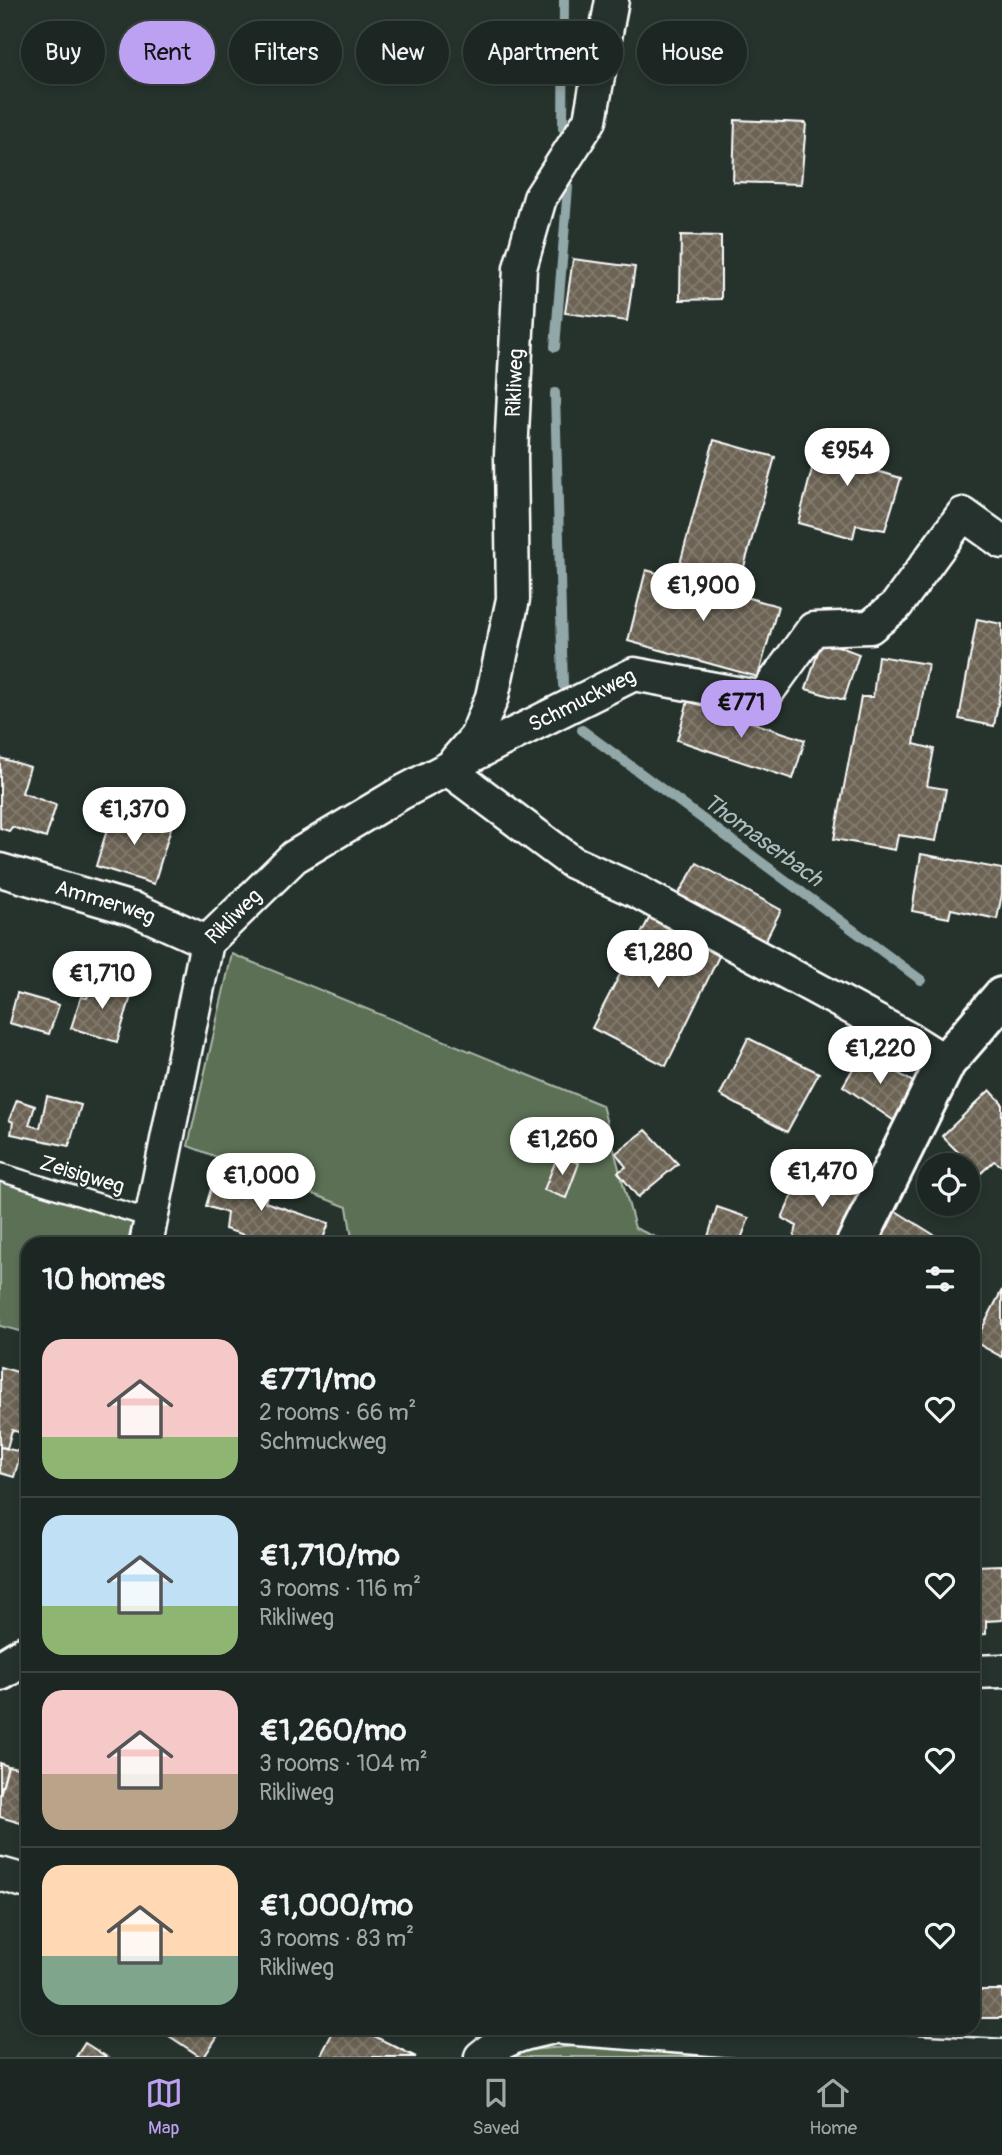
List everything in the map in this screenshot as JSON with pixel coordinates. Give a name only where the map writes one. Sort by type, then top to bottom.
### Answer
[{"type":"main road","points":[[859,1237],[946,1062],[1002,997]]},
{"type":"main road","points":[[0,1671],[21,1658]]},
{"type":"street","name":"Rikliweg","points":[[148,1232],[207,942],[294,857],[401,793],[449,770],[476,737],[492,697],[513,599],[510,455],[520,268],[540,198],[590,120],[612,0]]},
{"type":"street","name":"Schmuckweg","points":[[449,770],[502,740],[634,674],[763,698],[813,629],[870,627],[896,606],[964,514],[1002,542]]},
{"type":"street","points":[[449,770],[572,862],[638,892],[911,1040],[946,1062]]},
{"type":"street","name":"Ammerweg","points":[[0,870],[136,910],[207,942]]},
{"type":"street","points":[[980,1672],[1002,1671]]},
{"type":"street","points":[[0,1874],[21,1880]]},
{"type":"street","points":[[487,2043],[516,2035]]},
{"type":"street","points":[[658,2035],[1002,2056]]},
{"type":"lane","name":"Zeisigweg","points":[[0,1172],[148,1232]]},
{"type":"green space","points":[[232,954],[602,1105],[635,1228],[655,1237],[352,1237],[347,1207],[188,1146]]},
{"type":"green space","points":[[0,1182],[135,1214],[129,1237],[21,1237],[21,1331],[0,1326]]},
{"type":"green space","points":[[577,2046],[737,2057],[514,2057],[529,2050]]},
{"type":"building","points":[[735,120],[806,123],[801,184],[733,182]]},
{"type":"building","points":[[681,235],[721,236],[721,299],[680,300]]},
{"type":"building","points":[[573,259],[635,267],[627,321],[565,313]]},
{"type":"building","points":[[822,431],[876,444],[870,469],[901,478],[885,530],[856,525],[853,538],[798,523]]},
{"type":"building","points":[[714,440],[775,457],[736,595],[676,578]]},
{"type":"building","points":[[646,570],[778,606],[758,677],[628,641]]},
{"type":"building","points":[[977,619],[1002,624],[1002,681],[994,726],[959,719]]},
{"type":"building","points":[[822,640],[859,654],[844,700],[806,689]]},
{"type":"building","points":[[878,656],[928,664],[914,744],[934,749],[927,786],[946,789],[936,841],[898,835],[895,850],[834,839],[861,697],[873,697]]},
{"type":"building","points":[[688,701],[805,740],[793,779],[677,740]]},
{"type":"building","points":[[0,758],[30,767],[22,793],[56,805],[46,838],[12,827],[9,831],[0,828]]},
{"type":"building","points":[[113,810],[171,828],[154,884],[96,866]]},
{"type":"building","points":[[921,854],[1002,869],[1002,894],[997,919],[951,909],[949,918],[912,911]]},
{"type":"building","points":[[697,863],[781,910],[761,949],[675,900]]},
{"type":"building","points":[[653,911],[721,952],[666,1066],[592,1028]]},
{"type":"building","points":[[93,980],[132,993],[117,1042],[71,1028],[81,997],[87,998]]},
{"type":"building","points":[[17,993],[59,1005],[49,1034],[9,1023]]},
{"type":"building","points":[[748,1038],[819,1073],[787,1132],[720,1095]]},
{"type":"building","points":[[863,1052],[918,1085],[896,1122],[843,1086]]},
{"type":"building","points":[[990,1090],[1002,1103],[1002,1166],[994,1161],[980,1174],[980,1153],[959,1153],[942,1136]]},
{"type":"building","points":[[47,1096],[81,1105],[69,1146],[11,1134],[13,1122],[9,1120],[17,1100],[35,1106],[29,1125],[40,1128]]},
{"type":"building","points":[[646,1130],[678,1164],[638,1197],[618,1172],[626,1167],[616,1153]]},
{"type":"building","points":[[558,1155],[579,1163],[566,1198],[544,1190]]},
{"type":"building","points":[[806,1166],[864,1190],[846,1237],[794,1237],[797,1226],[782,1218]]},
{"type":"building","points":[[217,1168],[270,1187],[265,1202],[329,1223],[324,1237],[251,1237],[225,1229],[227,1213],[206,1206]]},
{"type":"building","points":[[717,1207],[749,1218],[742,1237],[708,1237]]},
{"type":"building","points":[[891,1208],[937,1237],[876,1237]]},
{"type":"building","points":[[1002,1290],[1002,1357],[980,1345],[980,1332]]},
{"type":"building","points":[[0,1367],[21,1373],[21,1433],[12,1430],[7,1448],[0,1447]]},
{"type":"building","points":[[0,1447],[21,1452],[14,1477],[0,1473]]},
{"type":"building","points":[[1002,1565],[1002,1620],[986,1621],[986,1634],[980,1634],[980,1566]]},
{"type":"building","points":[[0,1763],[8,1766],[0,1795]]},
{"type":"building","points":[[8,1766],[21,1769],[21,1823],[0,1817],[0,1795]]},
{"type":"building","points":[[980,1990],[1002,1990],[1002,2018],[980,2018]]},
{"type":"building","points":[[168,2035],[218,2035],[204,2057]]},
{"type":"building","points":[[331,2035],[372,2035],[416,2057],[320,2057]]},
{"type":"building","points":[[85,2043],[107,2057],[76,2057]]},
{"type":"waterway","name":"Thomaserbach","points":[[563,128],[564,0]]},
{"type":"waterway","name":"Thomaserbach","points":[[555,347],[568,187]]},
{"type":"waterway","name":"Thomaserbach","points":[[555,393],[563,685]]},
{"type":"waterway","name":"Thomaserbach","points":[[582,730],[921,980]]}]
